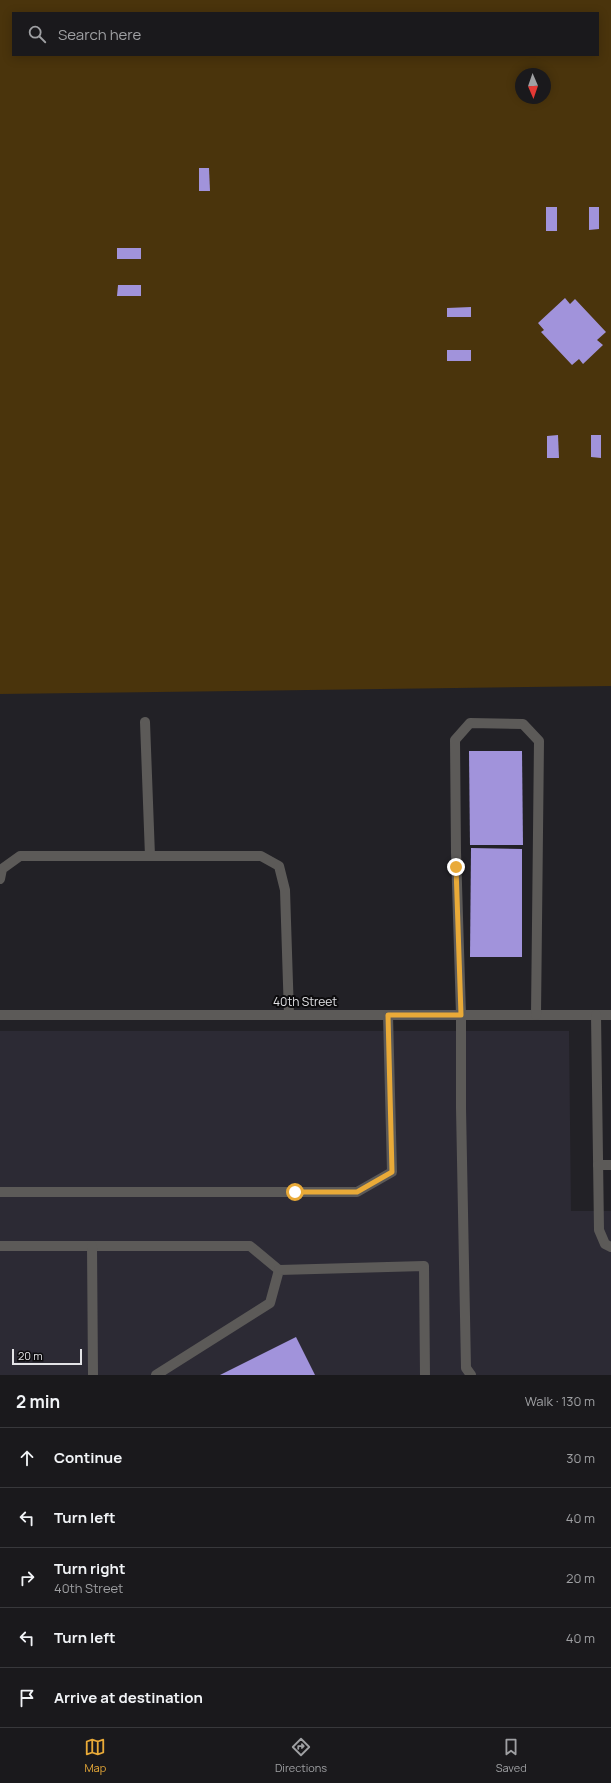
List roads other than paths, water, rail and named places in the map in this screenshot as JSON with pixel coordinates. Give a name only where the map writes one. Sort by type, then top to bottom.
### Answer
[{"type":"street","points":[[145,722],[150,856]]},
{"type":"street","points":[[470,1375],[466,1368],[455,740],[470,723],[523,724],[539,741],[536,1016]]},
{"type":"street","points":[[0,879],[2,869],[20,856],[261,856],[279,866],[285,890],[289,1015]]},
{"type":"street","name":"40th Street","points":[[0,1015],[611,1015]]},
{"type":"street","points":[[0,1192],[357,1192],[392,1172],[388,1015]]},
{"type":"street","points":[[596,1015],[600,1230],[605,1244],[611,1247]]},
{"type":"street","points":[[598,1165],[611,1165]]},
{"type":"street","points":[[0,1246],[250,1246],[279,1270],[424,1266],[425,1375]]},
{"type":"street","points":[[92,1246],[93,1375]]},
{"type":"street","points":[[156,1375],[270,1303],[279,1270]]}]
